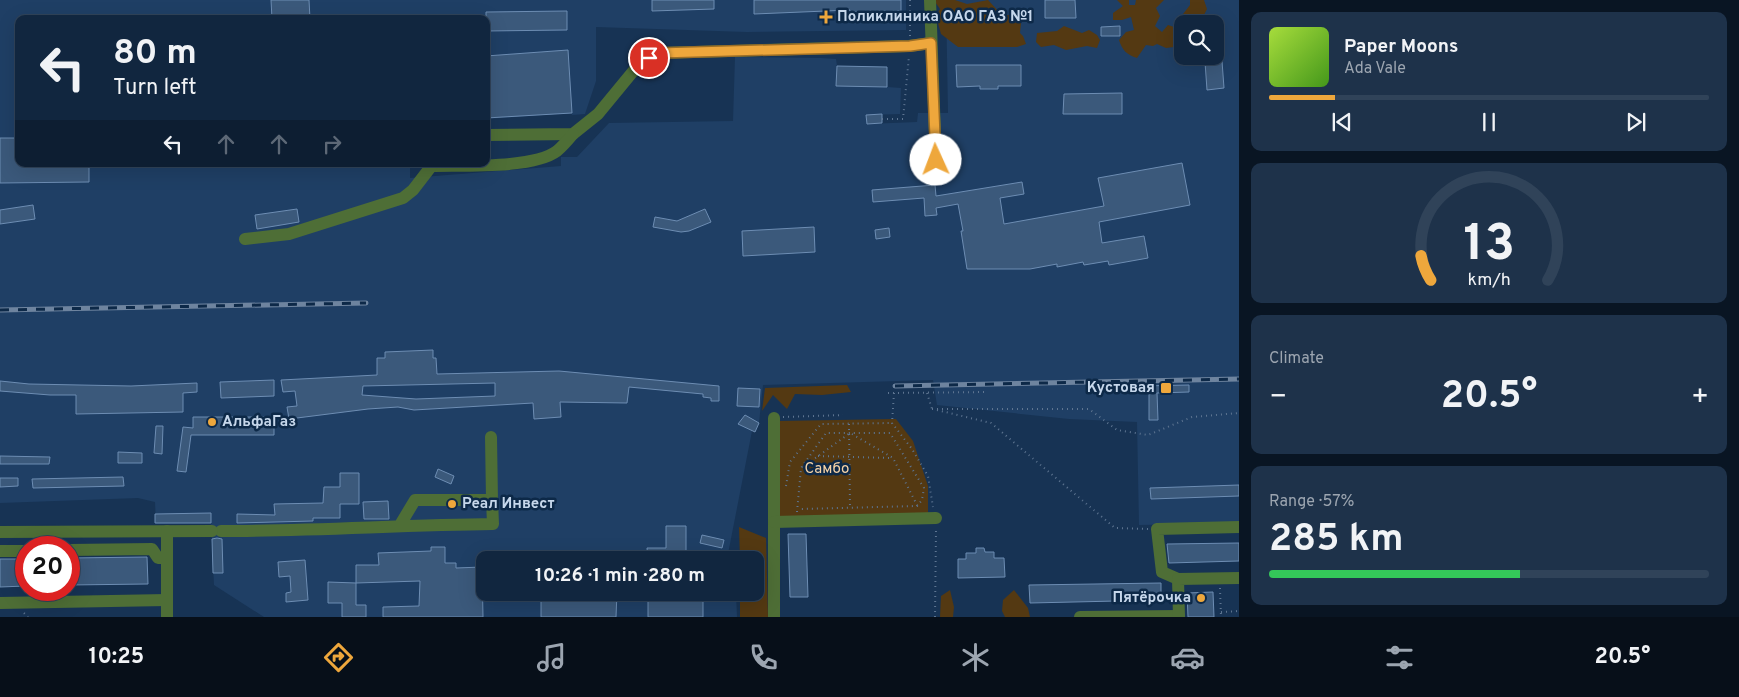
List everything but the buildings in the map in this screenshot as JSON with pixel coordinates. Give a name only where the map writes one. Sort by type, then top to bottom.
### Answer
[{"type":"street","points":[[930,0],[936,160]]},
{"type":"street","points":[[490,164],[515,163],[542,158],[556,151],[573,134],[598,114],[640,63],[659,53],[910,46],[931,43]]},
{"type":"street","points":[[490,135],[573,134]]},
{"type":"street","points":[[245,239],[289,234],[403,198],[413,190],[430,167]]},
{"type":"street","points":[[774,418],[774,617]]},
{"type":"street","points":[[0,532],[293,531],[400,525],[493,524],[491,437]]},
{"type":"street","points":[[400,525],[415,500],[492,500]]},
{"type":"street","points":[[774,522],[796,516],[850,514],[936,518]]},
{"type":"street","points":[[1239,527],[1157,529],[1162,572],[1178,579],[1239,578]]},
{"type":"street","points":[[167,531],[167,617]]},
{"type":"street","points":[[80,550],[152,548],[158,558],[167,558]]},
{"type":"street","points":[[0,552],[15,551]]},
{"type":"street","points":[[1080,617],[1179,616],[1178,579]]},
{"type":"street","points":[[0,603],[167,600]]},
{"type":"path","points":[[882,119],[903,119],[910,46],[910,0]]},
{"type":"path","points":[[888,393],[987,392]]},
{"type":"path","points":[[894,393],[892,423],[912,449],[928,476],[936,518],[935,617]]},
{"type":"path","points":[[926,393],[932,409]]},
{"type":"path","points":[[932,409],[1089,409],[1117,430],[1148,435],[1192,417],[1239,413]]},
{"type":"path","points":[[932,409],[991,423],[1115,528],[1157,529]]},
{"type":"path","points":[[774,418],[843,415]]},
{"type":"path","points":[[785,492],[790,462],[821,424],[892,423]]},
{"type":"path","points":[[850,424],[850,514]]},
{"type":"path","points":[[826,433],[850,433],[890,433],[924,488],[922,500],[917,506],[850,514],[796,516],[801,468],[826,433]]},
{"type":"path","points":[[850,433],[893,458],[917,506],[936,518]]},
{"type":"path","points":[[801,468],[850,433]]},
{"type":"path","points":[[818,456],[893,458]]},
{"type":"path","points":[[1220,578],[1221,617]]},
{"type":"path","points":[[1221,612],[1239,611]]},
{"type":"shaded area","points":[[0,0],[906,0],[906,30],[747,32],[596,27],[596,81],[585,114],[572,115],[572,113],[490,119],[490,15],[15,15],[15,167],[410,167],[410,178],[561,166],[561,157],[577,157],[609,123],[733,121],[735,57],[821,58],[836,59],[837,66],[887,67],[887,87],[901,88],[900,114],[867,115],[867,124],[917,122],[918,113],[948,113],[946,0],[1239,0],[1239,523],[1139,525],[1137,422],[1069,419],[937,405],[933,380],[763,385],[759,423],[752,431],[729,551],[476,551],[476,601],[736,601],[737,617],[264,617],[214,585],[211,523],[156,524],[155,502],[138,498],[0,503]]},
{"type":"green space","points":[[936,0],[955,0],[967,4],[988,0],[1002,15],[1013,15],[1021,23],[1020,33],[1026,44],[1017,47],[958,47],[941,34],[936,16],[940,9],[935,2]]},
{"type":"green space","points":[[1117,0],[1129,0],[1129,5],[1135,5],[1136,0],[1164,0],[1156,8],[1160,16],[1155,26],[1162,32],[1168,25],[1174,27],[1174,47],[1166,48],[1157,44],[1153,46],[1146,45],[1137,58],[1125,52],[1119,40],[1126,32],[1134,30],[1131,17],[1113,20],[1113,13],[1123,6]]},
{"type":"green space","points":[[1190,0],[1204,0],[1207,9],[1204,15],[1182,15],[1190,5]]},
{"type":"green space","points":[[1064,26],[1082,33],[1089,30],[1097,35],[1100,40],[1097,48],[1087,46],[1066,50],[1054,45],[1041,47],[1036,42],[1037,33],[1057,31]]},
{"type":"green space","points":[[847,385],[851,392],[822,395],[795,394],[787,409],[773,395],[762,411],[765,388]]},
{"type":"green space","name":"Самбо","points":[[896,419],[913,441],[928,486],[928,513],[778,519],[778,421]]},
{"type":"green space","points":[[739,527],[766,538],[768,617],[740,617],[740,601],[764,601],[764,551],[740,551]]},
{"type":"green space","points":[[950,590],[954,607],[953,617],[940,617],[941,596]]},
{"type":"green space","points":[[1014,590],[1028,608],[1030,617],[1005,617],[1002,611],[1003,600]]},
{"type":"railway","points":[[0,310],[366,303]]},
{"type":"railway","points":[[895,386],[1239,379]]},
{"type":"place","name":"Поликлиника ОАО ГАЗ №1","points":[[826,17]]},
{"type":"place","name":"Кустовая","points":[[1166,388]]},
{"type":"place","name":"АльфаГаз","points":[[212,422]]},
{"type":"place","name":"Реал Инвест","points":[[452,504]]},
{"type":"place","name":"Пятёрочка","points":[[1201,598]]},
{"type":"route","points":[[649,58],[659,53],[910,46],[931,43],[936,160]]}]
